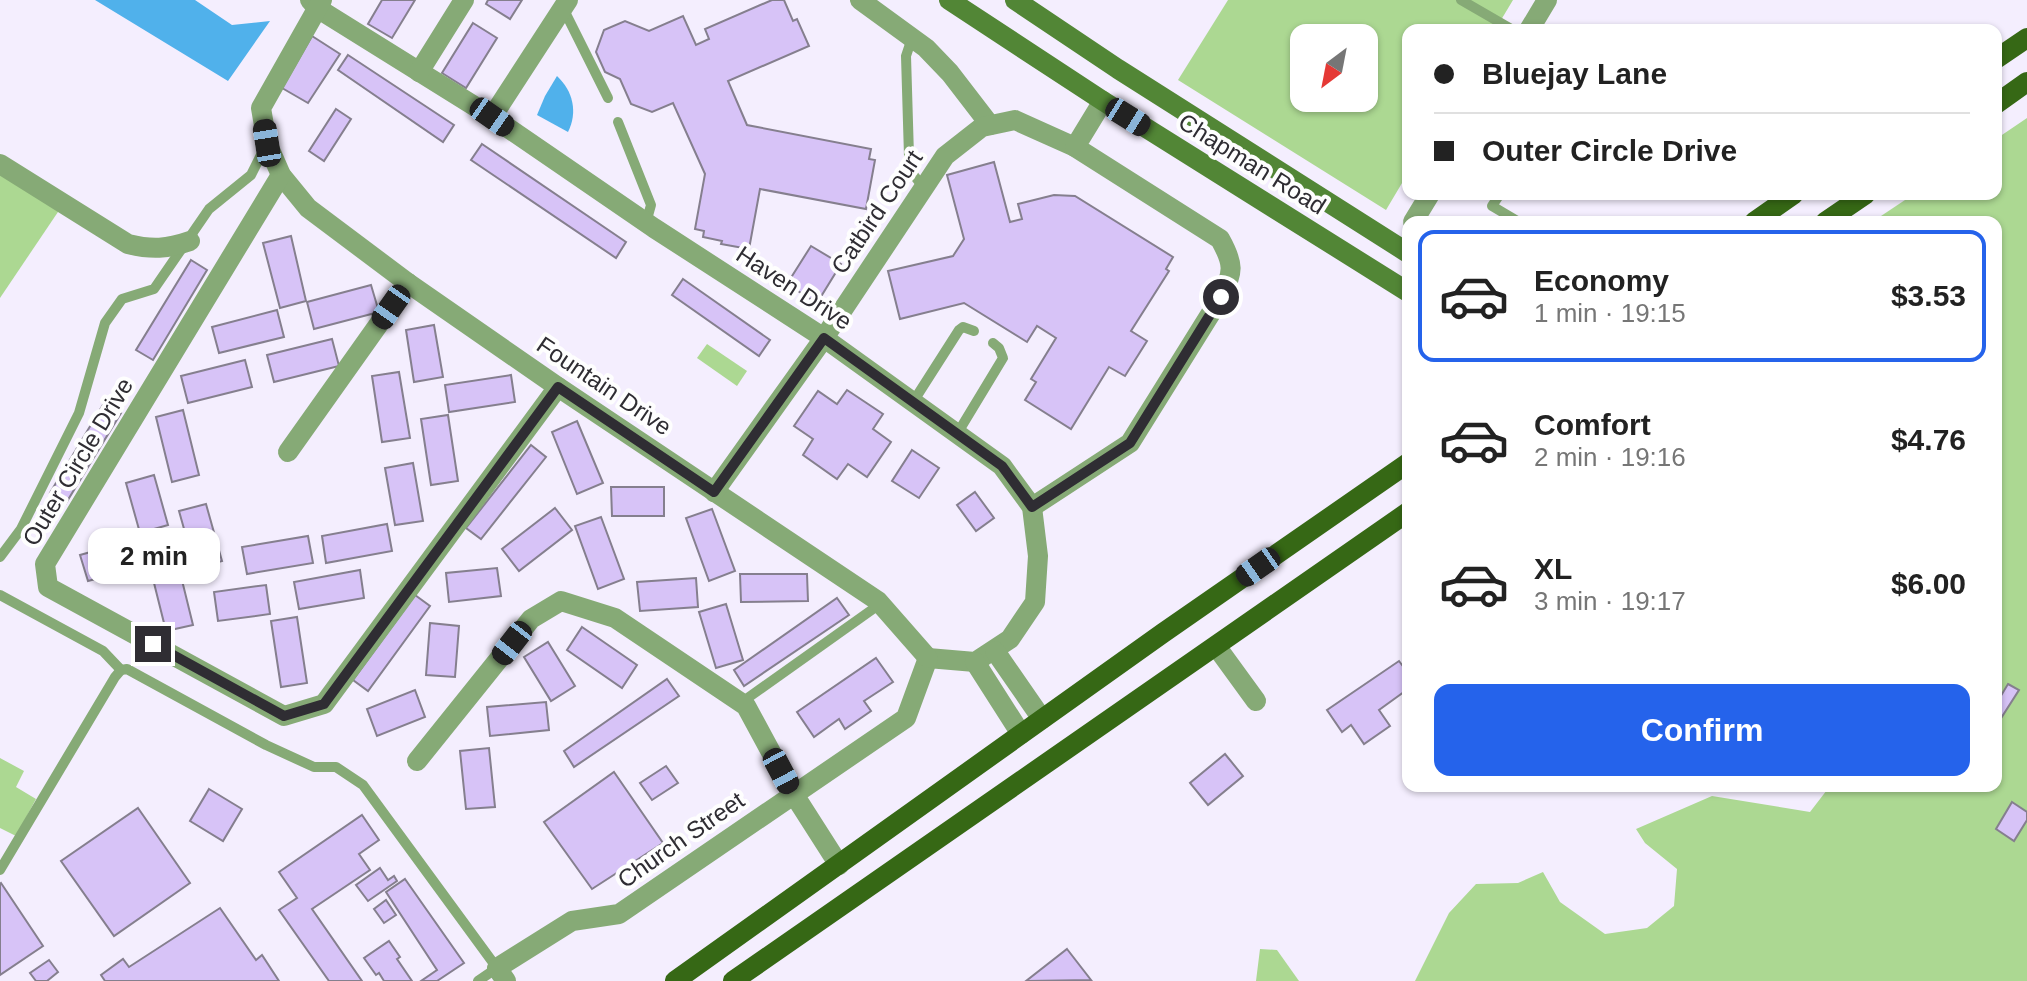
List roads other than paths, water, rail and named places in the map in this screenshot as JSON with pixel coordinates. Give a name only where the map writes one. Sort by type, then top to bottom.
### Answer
[{"type":"main road","points":[[2002,55],[2027,38]]},
{"type":"main road","points":[[2002,100],[2027,82]]},
{"type":"main road","points":[[1763,216],[1785,200]]},
{"type":"main road","points":[[1834,216],[1857,200]]},
{"type":"main road","points":[[675,981],[1402,467]]},
{"type":"main road","points":[[733,981],[1402,516]]},
{"type":"street","points":[[419,72],[464,0]]},
{"type":"street","points":[[860,0],[912,38],[950,73],[990,125],[1015,120],[1075,147],[1220,239],[1228,253],[1233,274],[1130,443],[1032,507]]},
{"type":"street","name":"Chapman Road","points":[[949,0],[1103,101],[1402,288]]},
{"type":"street","name":"Chapman Road","points":[[1015,0],[1118,69],[1402,241]]},
{"type":"street","points":[[1533,24],[1547,0]]},
{"type":"street","name":"Haven Drive","points":[[316,3],[824,338],[1002,466],[1032,507],[1038,556],[1035,602],[1010,639],[995,651]]},
{"type":"street","name":"Fountain Drive","points":[[316,3],[261,108],[267,143],[281,175],[308,208],[408,283],[558,387],[880,604],[928,658]]},
{"type":"street","points":[[492,117],[565,4]]},
{"type":"street","points":[[1075,147],[1103,101]]},
{"type":"street","name":"Catbird Court","points":[[714,492],[824,338],[945,156],[982,127],[990,125]]},
{"type":"street","points":[[0,164],[128,244],[152,250],[190,241]]},
{"type":"street","name":"Outer Circle Drive","points":[[281,175],[45,564],[48,587],[284,716],[324,704],[558,387]]},
{"type":"street","points":[[288,452],[408,283]]},
{"type":"street","points":[[417,761],[531,619],[561,601],[615,618],[746,706],[793,793],[839,865]]},
{"type":"street","points":[[1216,646],[1256,701]]},
{"type":"street","points":[[928,658],[975,662],[995,651],[1042,719]]},
{"type":"street","name":"Church Street","points":[[502,974],[572,921],[619,914],[906,718],[928,658]]},
{"type":"street","points":[[975,662],[1021,734]]},
{"type":"lane","points":[[1461,0],[1503,24]]},
{"type":"lane","points":[[565,4],[608,98]]},
{"type":"lane","points":[[912,38],[906,56],[909,156],[912,173],[924,188]]},
{"type":"lane","points":[[618,122],[651,205],[646,223]]},
{"type":"lane","points":[[0,557],[21,529],[84,401],[105,323],[122,299],[154,289],[190,241],[209,209],[251,175],[267,143]]},
{"type":"lane","points":[[1496,200],[1492,206],[1509,216]]},
{"type":"lane","points":[[913,402],[959,330],[963,327],[974,331]]},
{"type":"lane","points":[[957,434],[1003,358],[993,343]]},
{"type":"lane","points":[[0,595],[103,651],[121,670],[134,672],[266,745],[314,767],[336,767],[363,785],[502,974],[478,981]]},
{"type":"lane","points":[[741,703],[880,604]]},
{"type":"lane","points":[[0,870],[121,670]]},
{"type":"water","points":[[95,0],[195,0],[232,25],[270,21],[228,81]]},
{"type":"water","points":[[557,76],[567,88],[572,102],[573,117],[568,132],[537,115]]}]
